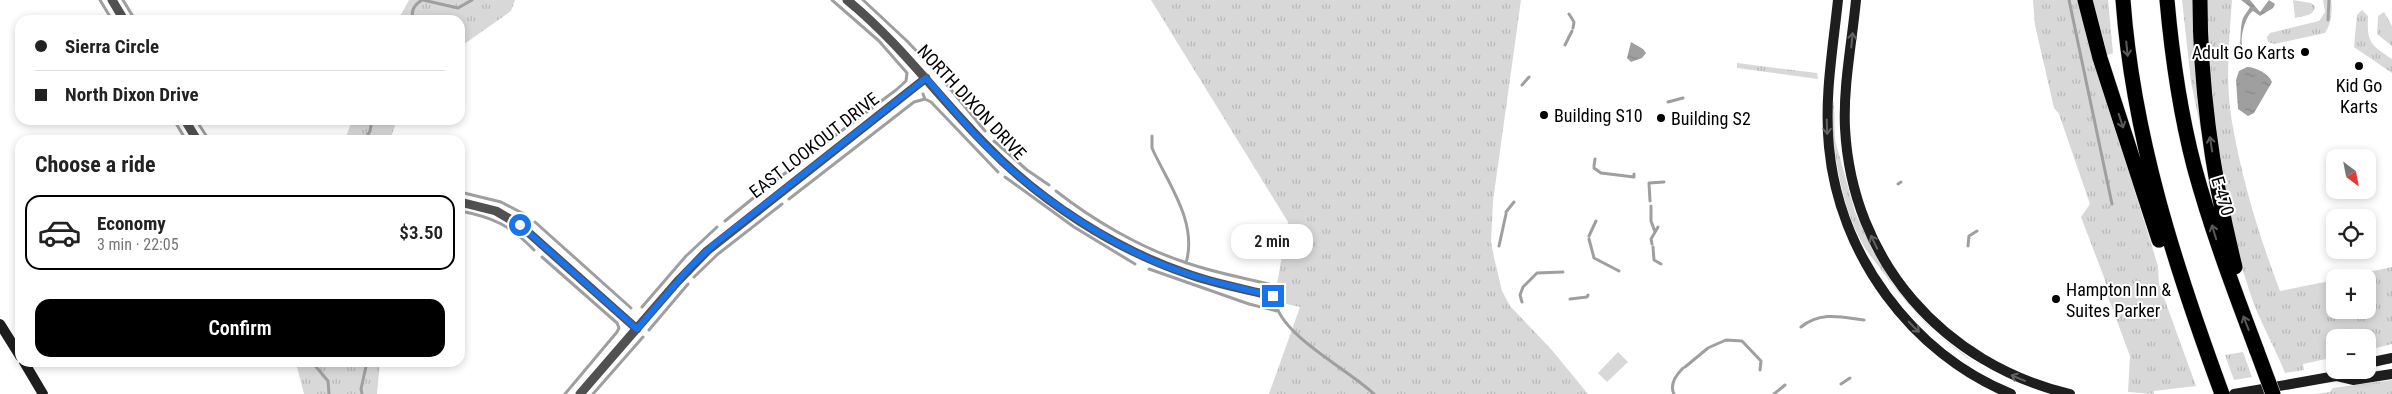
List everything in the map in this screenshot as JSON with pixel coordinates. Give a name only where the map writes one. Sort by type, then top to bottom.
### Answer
[{"type":"highway","points":[[2085,0],[2103,68],[2178,298],[2194,315]]},
{"type":"highway","points":[[2123,0],[2132,89],[2148,164],[2170,244],[2222,394]]},
{"type":"highway","name":"E-470","points":[[2167,0],[2178,90],[2189,144],[2213,228],[2235,295],[2273,394]]},
{"type":"highway","points":[[2200,0],[2202,66],[2207,116],[2221,204],[2238,279],[2235,295]]},
{"type":"main road","points":[[1838,0],[1828,93],[1828,135],[1835,186],[1851,234],[1882,290],[1912,326],[1961,367],[2011,394]]},
{"type":"main road","points":[[1856,0],[1846,93],[1845,134],[1856,195],[1877,248],[1909,296],[1935,323],[1962,346],[2016,377],[2070,394]]},
{"type":"main road","points":[[0,324],[15,348]]},
{"type":"main road","points":[[2376,361],[2392,358]]},
{"type":"main road","points":[[27,367],[44,394]]},
{"type":"main road","points":[[2376,377],[2392,374]]},
{"type":"main road","points":[[2234,394],[2326,376]]},
{"type":"street","points":[[112,0],[121,15]]},
{"type":"street","name":"NORTH DIXON DRIVE","points":[[847,0],[886,34],[999,158],[1040,192],[1083,222],[1123,245],[1175,270],[1273,296]]},
{"type":"street","name":"EAST LOOKOUT DRIVE","points":[[580,394],[690,267],[713,245],[926,78]]},
{"type":"street","points":[[465,203],[500,212],[525,229],[637,329]]},
{"type":"green space","points":[[409,0],[515,0],[511,11],[465,43],[465,15],[401,15]]},
{"type":"green space","points":[[1151,0],[1521,0],[1493,201],[1491,242],[1502,291],[1510,306],[1551,349],[1588,394],[1269,394],[1300,307],[1274,301],[1288,222]]},
{"type":"green space","points":[[2033,0],[2079,0],[2103,89],[2158,266],[2159,284],[2196,386],[2154,391],[2154,394],[2128,392],[2130,356],[2107,294],[2105,280],[2081,217],[2090,204],[2059,114],[2054,108],[2035,25]]},
{"type":"green space","points":[[2090,0],[2108,0],[2113,53],[2105,56]]},
{"type":"green space","points":[[2182,0],[2195,0],[2203,140],[2191,82]]},
{"type":"green space","points":[[2206,0],[2232,0],[2228,77],[2232,122],[2252,208],[2280,291],[2326,282],[2326,319],[2376,319],[2376,270],[2392,267],[2392,344],[2376,348],[2376,329],[2326,329],[2326,359],[2303,364],[2304,370],[2285,373],[2261,322],[2238,255],[2217,146]]},
{"type":"green space","points":[[2293,0],[2311,3],[2315,6],[2313,12],[2295,18]]},
{"type":"green space","points":[[2323,0],[2331,0],[2332,4],[2330,21],[2325,33],[2274,44],[2268,42],[2267,37],[2270,33],[2319,21],[2325,12]]},
{"type":"green space","points":[[2362,10],[2368,16],[2368,32],[2371,42],[2392,59],[2392,73],[2354,47],[2357,15]]},
{"type":"green space","points":[[2384,12],[2392,26],[2392,46],[2377,34],[2378,16]]},
{"type":"green space","points":[[1737,63],[1817,73],[1818,79],[1737,68]]},
{"type":"green space","points":[[1834,100],[1835,140],[1855,212],[1873,251],[1893,284],[1934,331],[1913,309],[1892,284],[1866,250],[1856,232],[1847,208],[1838,170],[1832,120]]},
{"type":"green space","points":[[350,125],[395,125],[392,135],[347,135]]},
{"type":"green space","points":[[1940,336],[1974,362],[1960,353]]},
{"type":"green space","points":[[1618,352],[1628,362],[1607,382],[1598,373]]},
{"type":"green space","points":[[2243,352],[2252,377],[2234,380],[2225,355]]},
{"type":"green space","points":[[297,367],[380,367],[377,394],[304,394]]},
{"type":"green space","points":[[2392,380],[2392,394],[2315,394],[2330,392],[2333,388]]},
{"type":"water","points":[[2241,0],[2250,0],[2260,12],[2269,0],[2275,4],[2273,8],[2260,16],[2253,11],[2250,14],[2244,28],[2242,40],[2246,56],[2242,58],[2238,56],[2242,23],[2250,7]]},
{"type":"water","points":[[1631,42],[1646,53],[1642,58],[1631,62],[1627,58]]},
{"type":"water","points":[[2247,67],[2262,72],[2272,82],[2254,113],[2248,116],[2238,109],[2236,80],[2239,71]]},
{"type":"waterway","points":[[100,0],[109,15]]},
{"type":"waterway","points":[[123,0],[132,15]]},
{"type":"waterway","points":[[412,15],[417,4],[422,0]]},
{"type":"waterway","points":[[423,0],[458,8],[472,0]]},
{"type":"waterway","points":[[832,0],[879,41],[907,73]]},
{"type":"waterway","points":[[863,0],[907,41],[940,76]]},
{"type":"waterway","points":[[2069,0],[2112,204]]},
{"type":"waterway","points":[[2328,20],[2329,0]]},
{"type":"waterway","points":[[1569,14],[1574,22],[1573,28]]},
{"type":"waterway","points":[[1565,45],[1572,31]]},
{"type":"waterway","points":[[764,189],[896,90],[906,81],[907,73]]},
{"type":"waterway","points":[[1522,85],[1529,77]]},
{"type":"waterway","points":[[947,85],[985,131]]},
{"type":"waterway","points":[[923,94],[925,99],[931,102],[998,172]]},
{"type":"waterway","points":[[1668,102],[1683,98]]},
{"type":"waterway","points":[[789,199],[914,102],[925,99]]},
{"type":"waterway","points":[[177,125],[183,135]]},
{"type":"waterway","points":[[199,125],[206,135]]},
{"type":"waterway","points":[[368,135],[371,125]]},
{"type":"waterway","points":[[1152,136],[1152,148],[1173,189],[1185,218],[1189,248],[1186,263]]},
{"type":"waterway","points":[[994,141],[1027,170],[1049,185]]},
{"type":"waterway","points":[[1594,166],[1595,159]]},
{"type":"waterway","points":[[1594,168],[1601,173],[1634,177],[1634,174]]},
{"type":"waterway","points":[[1005,177],[1074,227],[1135,264]]},
{"type":"waterway","points":[[1650,201],[1649,183],[1664,182]]},
{"type":"waterway","points":[[1056,191],[1117,232],[1150,249],[1207,269],[1277,286]]},
{"type":"waterway","points":[[465,193],[501,202],[524,214]]},
{"type":"waterway","points":[[725,221],[757,195]]},
{"type":"waterway","points":[[1506,212],[1514,202]]},
{"type":"waterway","points":[[694,277],[718,254],[782,204]]},
{"type":"waterway","points":[[1651,206],[1651,221],[1655,232]]},
{"type":"waterway","points":[[465,212],[482,216],[501,224],[534,250]]},
{"type":"waterway","points":[[1499,246],[1506,214]]},
{"type":"waterway","points":[[1589,236],[1596,221]]},
{"type":"waterway","points":[[535,222],[631,308]]},
{"type":"waterway","points":[[642,307],[686,256],[717,227]]},
{"type":"waterway","points":[[1652,244],[1651,239],[1658,227]]},
{"type":"waterway","points":[[1968,246],[1969,236],[1977,231]]},
{"type":"waterway","points":[[1589,239],[1594,258],[1619,271]]},
{"type":"waterway","points":[[1653,247],[1654,260],[1661,264]]},
{"type":"waterway","points":[[542,257],[617,323],[619,328],[565,394]]},
{"type":"waterway","points":[[1149,269],[1249,304],[1277,311]]},
{"type":"waterway","points":[[1522,302],[1520,295],[1523,287],[1537,273],[1563,272]]},
{"type":"waterway","points":[[649,330],[688,284]]},
{"type":"waterway","points":[[1570,299],[1587,297],[1588,295]]},
{"type":"waterway","points":[[1275,301],[1280,314],[1289,327],[1317,351],[1374,394]]},
{"type":"waterway","points":[[1801,327],[1816,319],[1831,316],[1864,320]]},
{"type":"waterway","points":[[593,394],[643,337]]},
{"type":"waterway","points":[[1710,347],[1726,340],[1742,341],[1761,361],[1760,370]]},
{"type":"waterway","points":[[1685,367],[1708,348]]},
{"type":"waterway","points":[[316,367],[328,381],[329,394]]},
{"type":"waterway","points":[[362,394],[361,389],[366,367]]},
{"type":"waterway","points":[[1674,394],[1673,383],[1683,368]]},
{"type":"waterway","points":[[1841,384],[1850,378]]},
{"type":"waterway","points":[[1774,394],[1785,385]]},
{"type":"place","name":"Adult Go Karts","points":[[2305,52]]},
{"type":"place","name":"Kid Go Karts","points":[[2359,66]]},
{"type":"place","name":"Building S10","points":[[1544,115]]},
{"type":"place","name":"Building S2","points":[[1661,118]]},
{"type":"place","name":"Hampton Inn & Suites Parker","points":[[2056,299]]},
{"type":"route","points":[[520,225],[546,246],[637,329],[676,282],[713,245],[926,78],[984,144],[999,158],[1040,192],[1083,222],[1123,245],[1175,270],[1273,296]]}]
